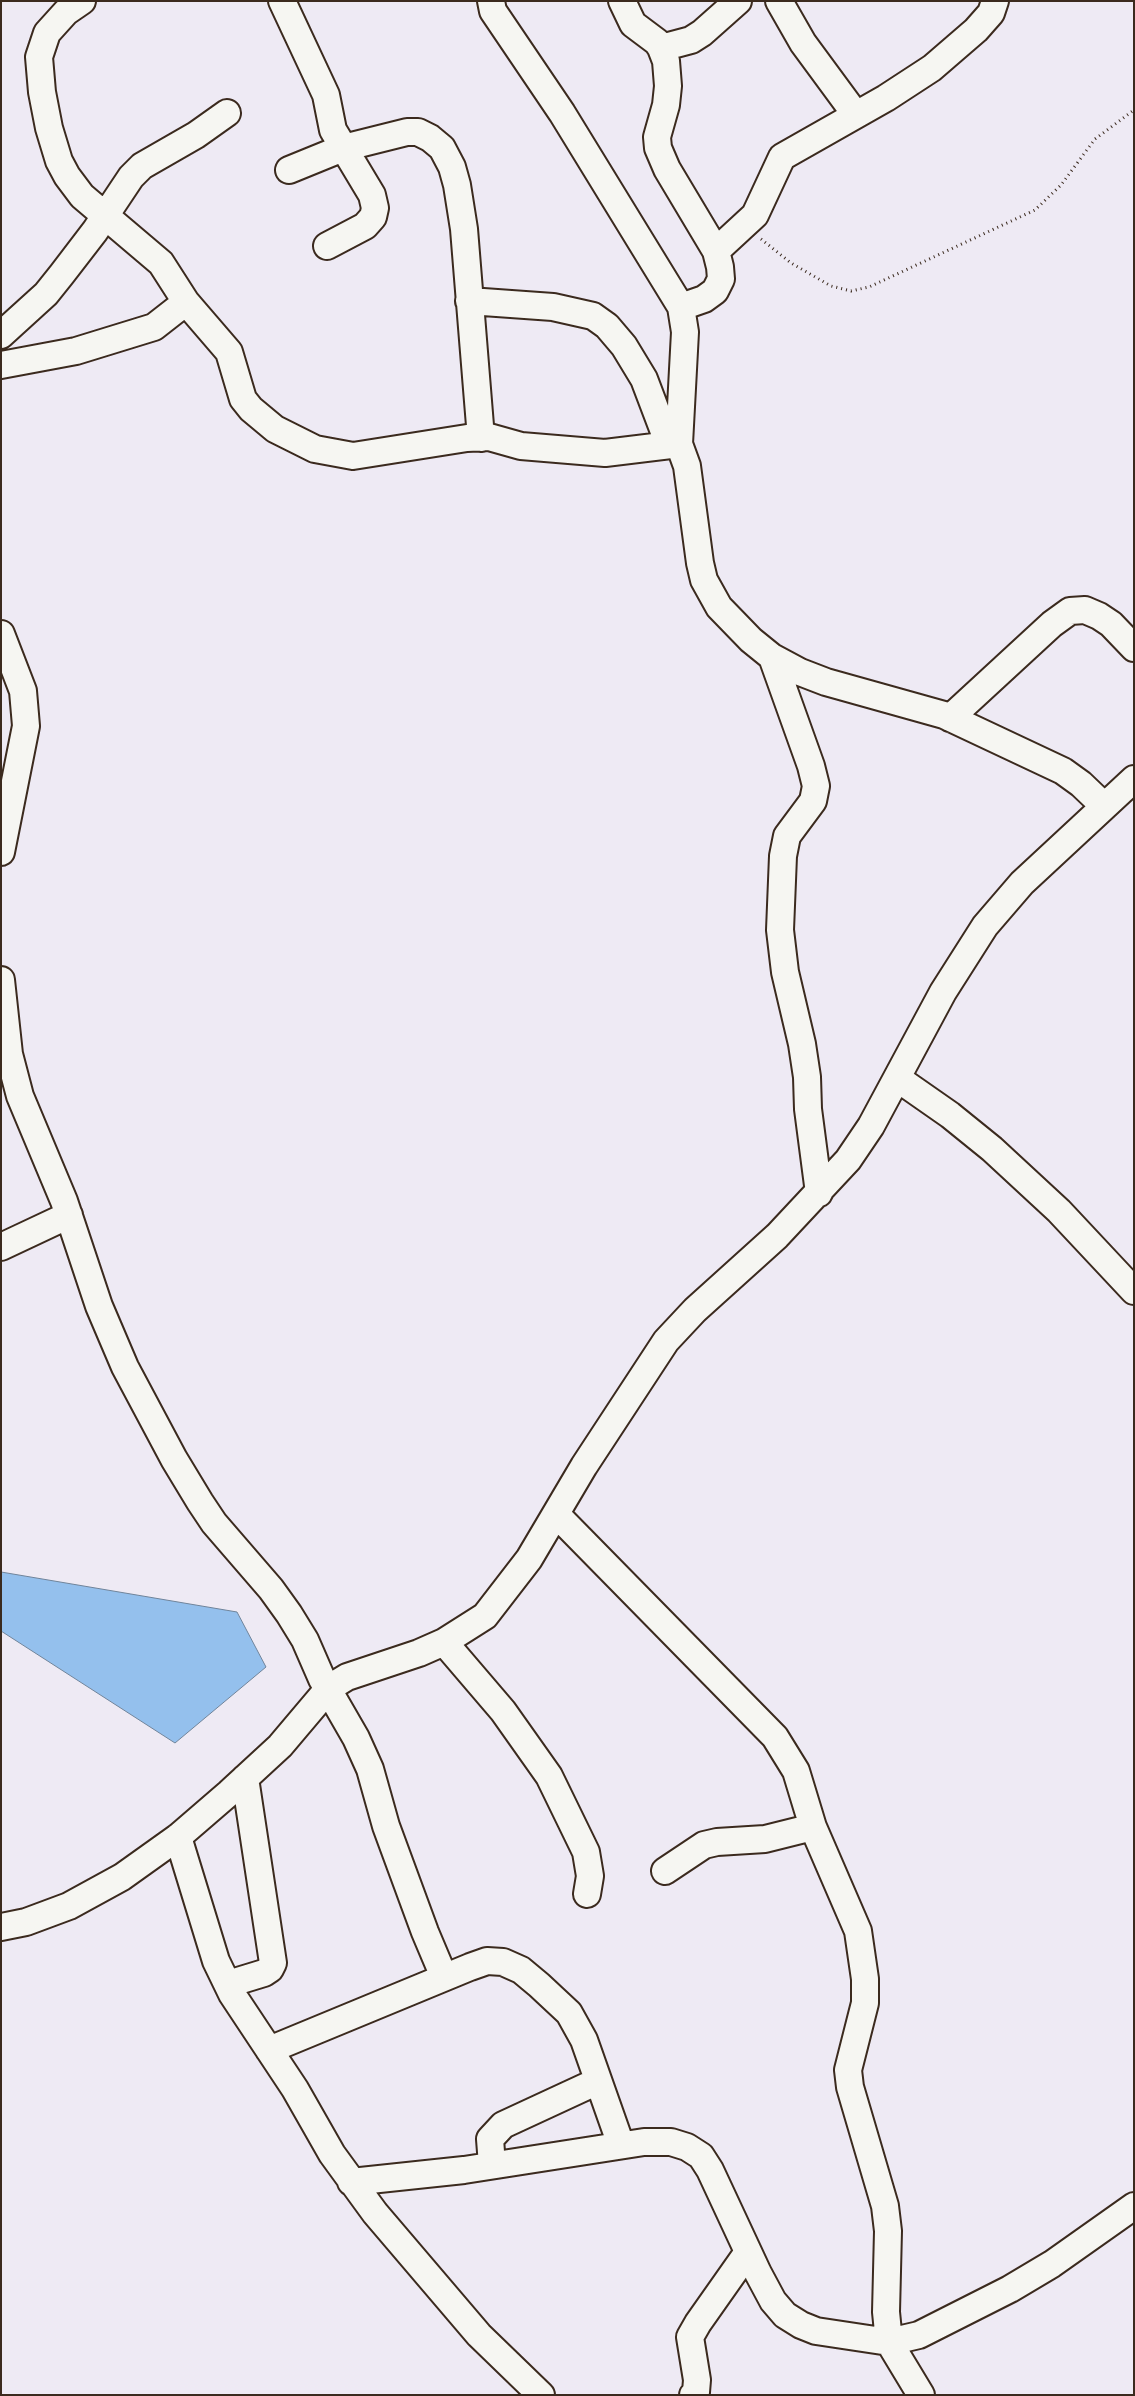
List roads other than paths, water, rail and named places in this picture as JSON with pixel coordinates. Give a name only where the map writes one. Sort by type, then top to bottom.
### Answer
[{"type":"street","points":[[82,1],[66,12],[47,33],[39,57],[42,92],[54,146],[67,176],[82,196],[106,214],[161,263],[186,302],[229,352],[243,399],[259,416],[296,441],[315,449],[353,456],[490,437],[521,446],[606,453],[674,445]]},
{"type":"street","points":[[282,1],[326,95],[334,130],[372,195],[375,208],[373,217],[365,226],[328,246]]},
{"type":"street","points":[[491,1],[493,11],[562,113],[681,307],[685,332],[674,445]]},
{"type":"street","points":[[622,1],[633,24],[657,42],[666,61],[668,86],[666,105],[657,137],[658,148],[667,169],[716,251],[721,279],[715,291],[704,299],[681,307]]},
{"type":"street","points":[[661,48],[691,40],[702,33],[738,1]]},
{"type":"street","points":[[778,1],[803,43],[856,114]]},
{"type":"street","points":[[716,251],[745,226],[762,202],[782,157],[893,93],[956,49],[991,13],[995,1]]},
{"type":"street","points":[[1,335],[46,294],[106,214],[131,177],[142,166],[196,134],[227,112]]},
{"type":"street","points":[[289,170],[343,148],[407,132],[424,135],[442,148],[452,167],[457,185],[464,229],[481,438]]},
{"type":"street","points":[[470,301],[553,307],[578,311],[593,316],[600,321],[624,346],[644,379],[674,445],[686,466],[704,580],[719,608],[730,621],[772,657],[800,672],[826,682],[923,708],[950,718],[1063,772],[1081,784],[1104,806]]},
{"type":"street","points":[[1,365],[76,351],[154,327],[186,302]]},
{"type":"street","points":[[950,718],[1052,624],[1070,611],[1085,610],[1098,616],[1111,624],[1134,648]]},
{"type":"street","points":[[1,634],[23,692],[26,718],[24,746],[1,849]]},
{"type":"street","points":[[772,657],[811,766],[816,786],[813,800],[787,836],[783,856],[780,930],[784,972],[802,1044],[819,1193]]},
{"type":"street","points":[[1,1927],[26,1922],[69,1906],[122,1877],[178,1837],[280,1746],[329,1688],[347,1677],[419,1654],[444,1642],[485,1616],[529,1559],[584,1466],[666,1341],[695,1310],[777,1236],[848,1160],[871,1126],[897,1078],[912,1045],[943,992],[985,926],[1022,883],[1134,779]]},
{"type":"street","points":[[1,980],[9,1054],[8,1078],[20,1096],[69,1215],[99,1306],[125,1367],[174,1459],[214,1523],[271,1589],[289,1614],[356,1738],[370,1769],[386,1826],[444,1977]]},
{"type":"street","points":[[897,1078],[950,1115],[992,1149],[1059,1211],[1134,1291]]},
{"type":"street","points":[[1,1247],[69,1215]]},
{"type":"street","points":[[556,1514],[775,1737],[796,1771],[813,1827],[858,1931],[864,1970],[865,2003],[848,2070],[850,2086],[885,2206],[888,2231],[886,2312],[889,2342],[921,2395]]},
{"type":"street","points":[[444,1642],[503,1711],[549,1776],[570,1814],[586,1852],[590,1876],[588,1894]]},
{"type":"street","points":[[228,1984],[264,1973],[273,1964],[245,1778]]},
{"type":"street","points":[[665,1871],[704,1846],[717,1842],[765,1838],[813,1827]]},
{"type":"street","points":[[178,1837],[208,1940],[228,1984],[295,2090],[332,2154],[351,2182],[479,2335],[541,2395]]},
{"type":"street","points":[[269,2050],[444,1977],[487,1961],[503,1962],[520,1970],[539,1984],[569,2013],[584,2040],[621,2145]]},
{"type":"street","points":[[492,2165],[490,2139],[503,2125],[598,2081]]},
{"type":"street","points":[[351,2182],[492,2165],[644,2142],[671,2142],[688,2147],[701,2156],[710,2170],[773,2301],[785,2314],[801,2326],[845,2336],[889,2342],[919,2335],[1010,2289],[1052,2264],[1134,2206]]},
{"type":"street","points":[[693,2395],[696,2392],[697,2380],[690,2337],[748,2252]]},
{"type":"water","points":[[1,1572],[237,1612],[266,1667],[175,1743],[1,1631]]}]
